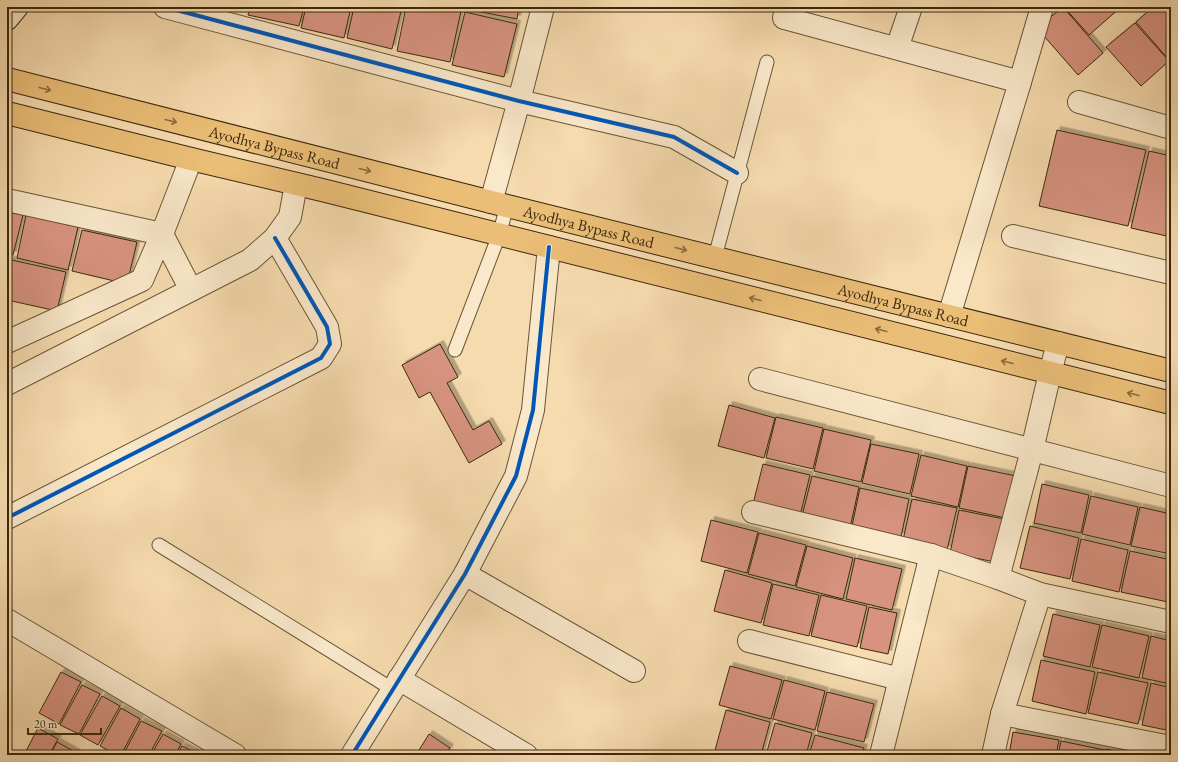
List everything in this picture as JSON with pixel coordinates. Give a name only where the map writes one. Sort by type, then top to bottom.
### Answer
[{"type":"main road","name":"Ayodhya Bypass Road","points":[[7,79],[499,204],[1171,371]]},
{"type":"main road","name":"Ayodhya Bypass Road","points":[[7,113],[1171,403]]},
{"type":"street","points":[[7,19],[17,7]]},
{"type":"street","points":[[165,7],[519,101],[674,137],[737,174]]},
{"type":"street","points":[[499,204],[519,101],[543,7]]},
{"type":"street","points":[[786,7],[784,18],[1020,82]]},
{"type":"street","points":[[897,48],[911,7]]},
{"type":"street","points":[[949,316],[1020,82],[1040,7]]},
{"type":"street","points":[[1079,102],[1171,128]]},
{"type":"street","points":[[10,337],[142,280],[162,234],[191,159]]},
{"type":"street","points":[[7,384],[250,260],[275,238],[290,217],[296,184]]},
{"type":"street","points":[[7,200],[162,234]]},
{"type":"street","points":[[162,234],[191,290]]},
{"type":"street","points":[[1014,236],[1171,273]]},
{"type":"street","points":[[7,518],[320,358],[330,344],[327,327],[275,238]]},
{"type":"street","points":[[352,755],[465,574],[516,476],[532,410],[549,247]]},
{"type":"street","points":[[998,578],[1032,450],[1058,343]]},
{"type":"street","points":[[760,379],[1171,486]]},
{"type":"street","points":[[753,512],[931,555],[1040,594],[1171,622]]},
{"type":"street","points":[[881,755],[931,555]]},
{"type":"street","points":[[465,574],[634,671]]},
{"type":"street","points":[[993,755],[1002,714],[1040,594]]},
{"type":"street","points":[[7,620],[235,755]]},
{"type":"street","points":[[749,642],[900,679]]},
{"type":"street","points":[[395,684],[526,755]]},
{"type":"street","points":[[1002,714],[1171,747]]},
{"type":"lane","points":[[716,257],[767,62]]},
{"type":"lane","points":[[455,350],[498,235],[499,204]]},
{"type":"lane","points":[[159,545],[395,684]]},
{"type":"building","points":[[250,7],[304,7],[299,26],[248,15]]},
{"type":"building","points":[[306,7],[351,7],[344,38],[301,28]]},
{"type":"building","points":[[354,7],[402,7],[392,49],[347,38]]},
{"type":"building","points":[[406,7],[444,7],[461,11],[450,62],[397,51]]},
{"type":"building","points":[[456,7],[519,7],[517,19]]},
{"type":"building","points":[[1063,7],[1103,53],[1078,75],[1037,28]]},
{"type":"building","points":[[1064,7],[1121,7],[1089,35]]},
{"type":"building","points":[[1153,7],[1171,7],[1170,61],[1136,22]]},
{"type":"building","points":[[465,12],[517,24],[504,77],[452,65]]},
{"type":"building","points":[[1135,23],[1169,61],[1141,86],[1106,47]]},
{"type":"building","points":[[1057,130],[1146,150],[1128,226],[1039,206]]},
{"type":"building","points":[[1149,151],[1171,156],[1171,237],[1131,228]]},
{"type":"building","points":[[7,212],[23,215],[13,255],[7,254]]},
{"type":"building","points":[[26,215],[78,227],[68,270],[17,258]]},
{"type":"building","points":[[82,230],[137,242],[127,284],[72,271]]},
{"type":"building","points":[[7,259],[66,272],[57,311],[7,300]]},
{"type":"building","points":[[440,344],[458,377],[447,383],[473,430],[489,421],[502,444],[469,463],[430,392],[419,398],[402,365]]},
{"type":"building","points":[[729,405],[775,418],[764,458],[718,446]]},
{"type":"building","points":[[776,417],[823,428],[813,469],[766,458]]},
{"type":"building","points":[[824,429],[871,440],[861,482],[814,471]]},
{"type":"building","points":[[871,444],[919,454],[910,494],[862,483]]},
{"type":"building","points":[[921,455],[967,466],[958,507],[911,496]]},
{"type":"building","points":[[763,464],[810,475],[800,516],[753,504]]},
{"type":"building","points":[[968,466],[1016,476],[1006,518],[959,508]]},
{"type":"building","points":[[812,476],[859,487],[850,528],[802,516]]},
{"type":"building","points":[[1042,484],[1089,495],[1081,533],[1034,523]]},
{"type":"building","points":[[860,488],[909,499],[901,537],[852,526]]},
{"type":"building","points":[[1091,496],[1138,507],[1130,545],[1082,534]]},
{"type":"building","points":[[912,499],[957,508],[947,550],[903,540]]},
{"type":"building","points":[[1140,507],[1171,514],[1171,554],[1131,546]]},
{"type":"building","points":[[959,510],[1004,519],[995,562],[950,553]]},
{"type":"building","points":[[711,520],[758,532],[747,573],[701,561]]},
{"type":"building","points":[[1030,526],[1079,538],[1070,579],[1020,568]]},
{"type":"building","points":[[759,533],[806,545],[795,586],[748,574]]},
{"type":"building","points":[[1081,539],[1128,550],[1119,592],[1072,581]]},
{"type":"building","points":[[807,546],[853,558],[843,599],[796,587]]},
{"type":"building","points":[[1130,551],[1171,560],[1171,590],[1168,602],[1121,592]]},
{"type":"building","points":[[855,558],[902,569],[892,610],[846,599]]},
{"type":"building","points":[[725,570],[772,583],[761,623],[714,611]]},
{"type":"building","points":[[773,584],[819,595],[809,636],[763,625]]},
{"type":"building","points":[[821,595],[867,606],[857,647],[811,636]]},
{"type":"building","points":[[869,607],[897,613],[888,654],[860,648]]},
{"type":"building","points":[[1053,614],[1100,625],[1090,667],[1043,656]]},
{"type":"building","points":[[1102,625],[1149,636],[1139,678],[1092,667]]},
{"type":"building","points":[[1151,636],[1171,641],[1171,684],[1142,678]]},
{"type":"building","points":[[1041,660],[1095,672],[1086,714],[1032,701]]},
{"type":"building","points":[[730,666],[782,680],[771,719],[719,705]]},
{"type":"building","points":[[61,672],[81,682],[59,724],[39,713]]},
{"type":"building","points":[[1098,672],[1148,683],[1138,724],[1088,713]]},
{"type":"building","points":[[784,680],[825,691],[815,730],[773,719]]},
{"type":"building","points":[[1151,683],[1171,688],[1171,731],[1142,725]]},
{"type":"building","points":[[82,685],[100,694],[79,734],[60,725]]},
{"type":"building","points":[[827,692],[874,704],[864,742],[817,731]]},
{"type":"building","points":[[102,696],[120,706],[98,745],[80,735]]},
{"type":"building","points":[[121,708],[140,719],[121,755],[117,755],[100,746]]},
{"type":"building","points":[[726,710],[770,722],[761,755],[714,754]]},
{"type":"building","points":[[141,721],[162,731],[149,755],[123,755]]},
{"type":"building","points":[[775,723],[812,733],[806,755],[766,755]]},
{"type":"building","points":[[38,728],[58,739],[49,755],[24,755]]},
{"type":"building","points":[[1013,732],[1059,740],[1056,755],[1009,755]]},
{"type":"building","points":[[163,734],[181,744],[175,755],[151,755]]},
{"type":"building","points":[[429,734],[450,748],[445,755],[416,755]]},
{"type":"building","points":[[815,735],[864,748],[862,755],[809,755]]},
{"type":"building","points":[[1061,741],[1105,750],[1104,755],[1058,755]]},
{"type":"building","points":[[57,742],[77,753],[75,755],[50,755]]},
{"type":"building","points":[[182,746],[200,755],[177,755]]},
{"type":"building","points":[[1106,749],[1136,755],[1105,755]]},
{"type":"cycle path","points":[[165,7],[519,101],[674,137],[737,173]]},
{"type":"cycle path","points":[[7,518],[321,358],[330,344],[327,327],[275,238]]},
{"type":"cycle path","points":[[352,755],[465,574],[516,476],[533,410],[549,247]]}]
